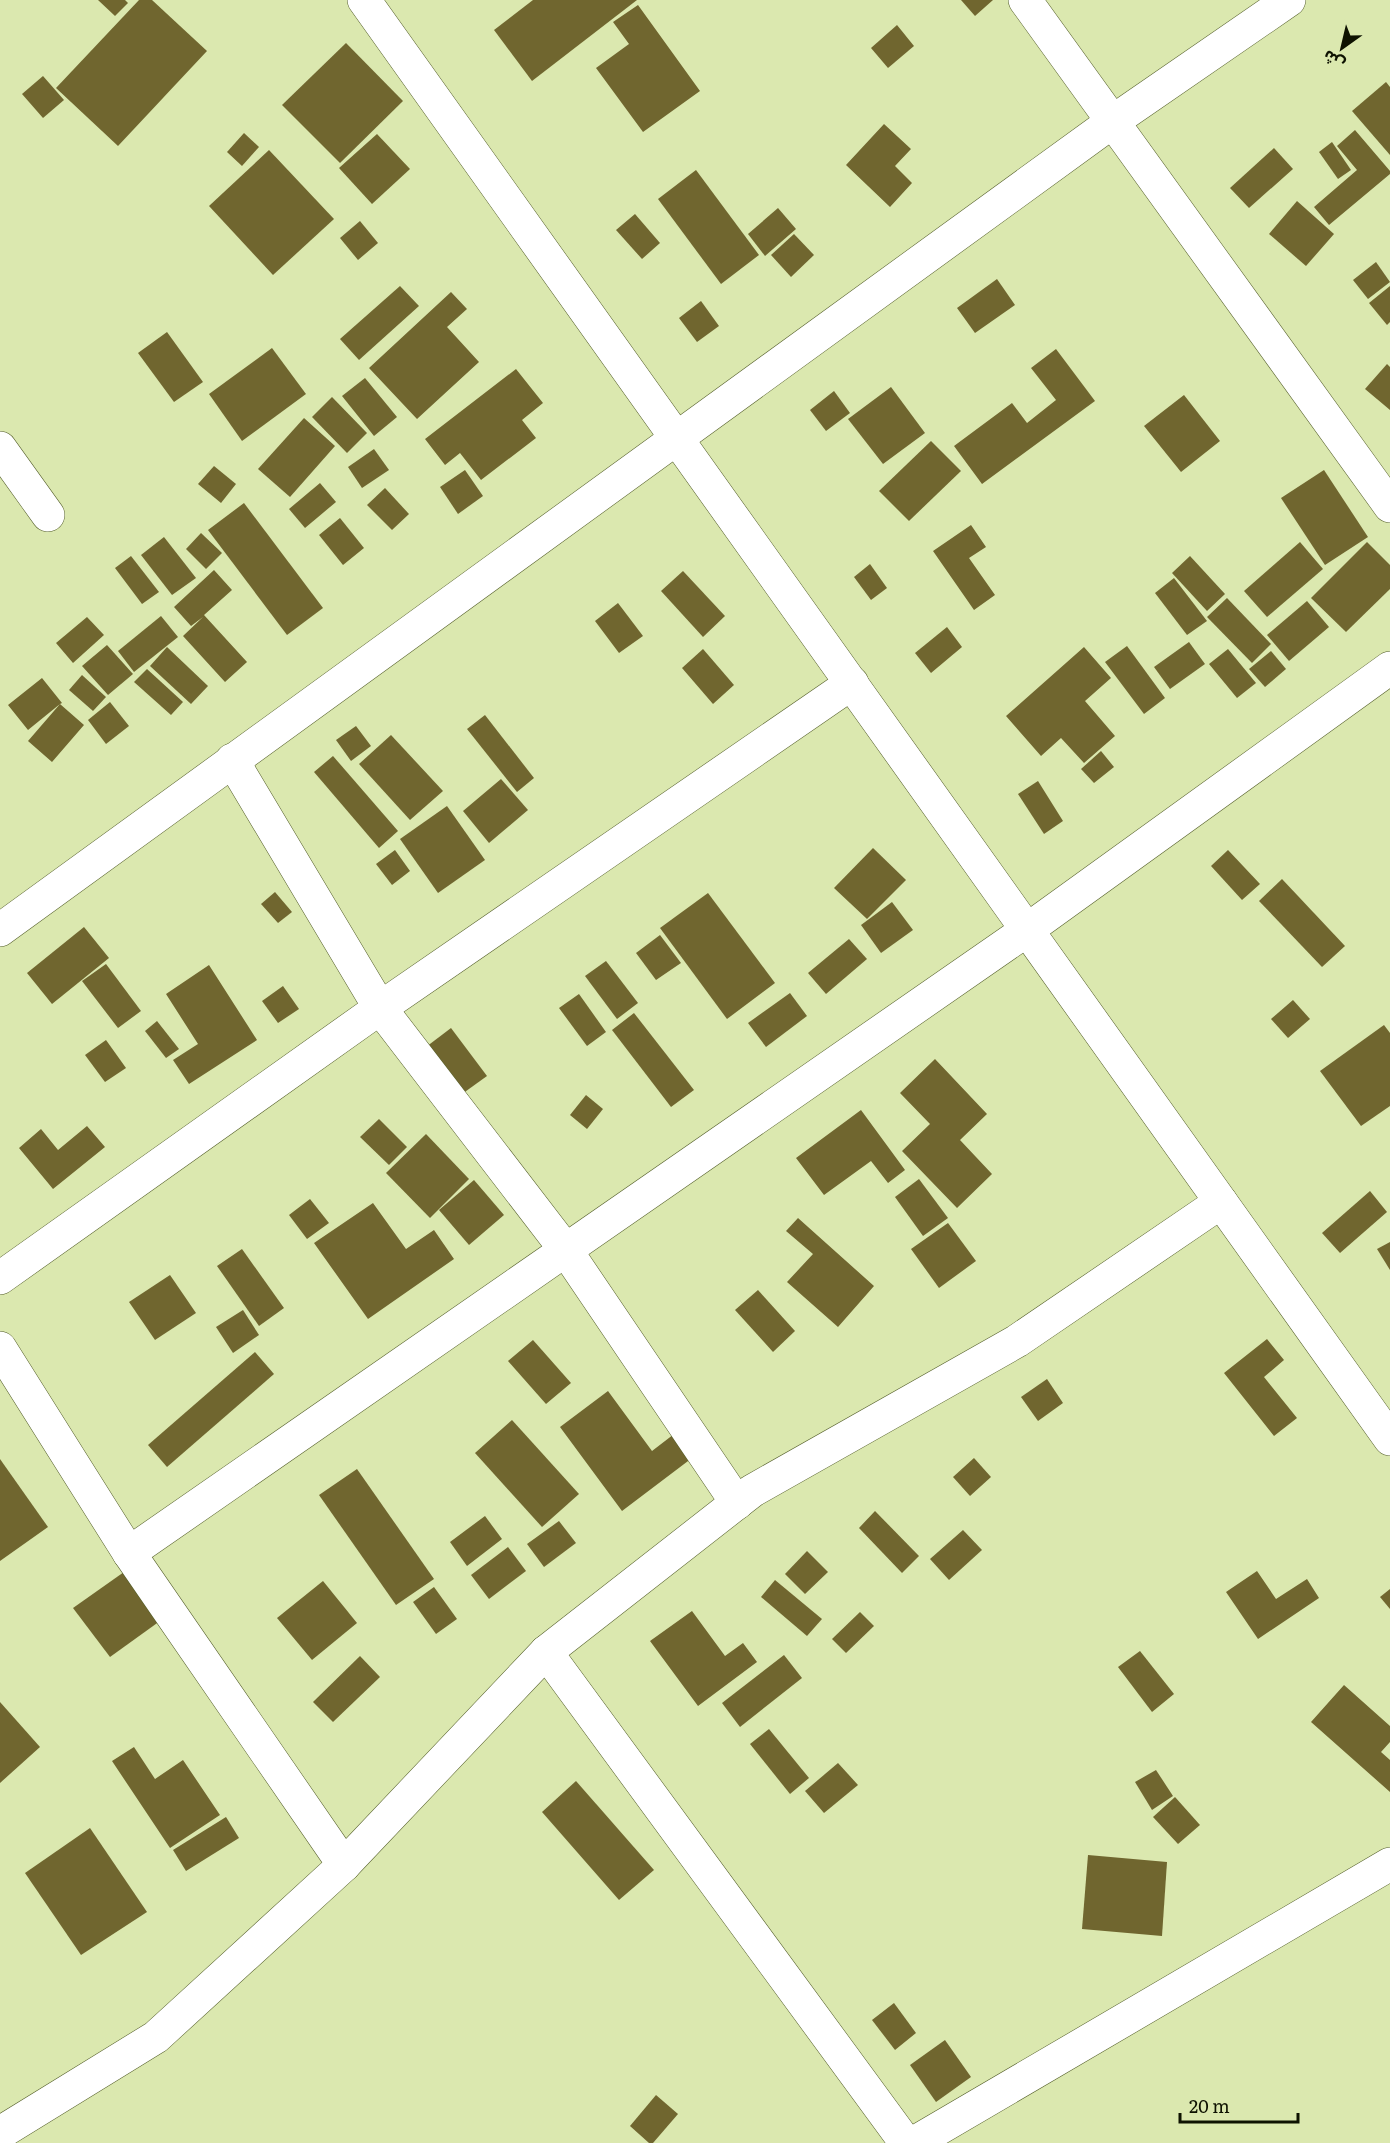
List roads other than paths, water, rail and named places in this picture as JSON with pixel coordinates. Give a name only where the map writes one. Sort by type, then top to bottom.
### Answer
[{"type":"street","points":[[364,0],[1390,1439]]},
{"type":"street","points":[[1025,0],[1390,506]]},
{"type":"street","points":[[0,930],[1112,122],[1289,0]]},
{"type":"street","points":[[0,448],[48,516]]},
{"type":"street","points":[[129,1553],[1027,930],[1390,668]]},
{"type":"street","points":[[0,1278],[380,1008],[852,683]]},
{"type":"street","points":[[232,760],[380,1008],[565,1250],[737,1503]]},
{"type":"street","points":[[0,2133],[156,2037],[344,1865],[546,1653],[752,1491],[1017,1341],[1221,1202]]},
{"type":"street","points":[[0,1348],[129,1553],[344,1865]]},
{"type":"street","points":[[546,1653],[906,2143]]},
{"type":"street","points":[[914,2143],[1390,1864]]}]
